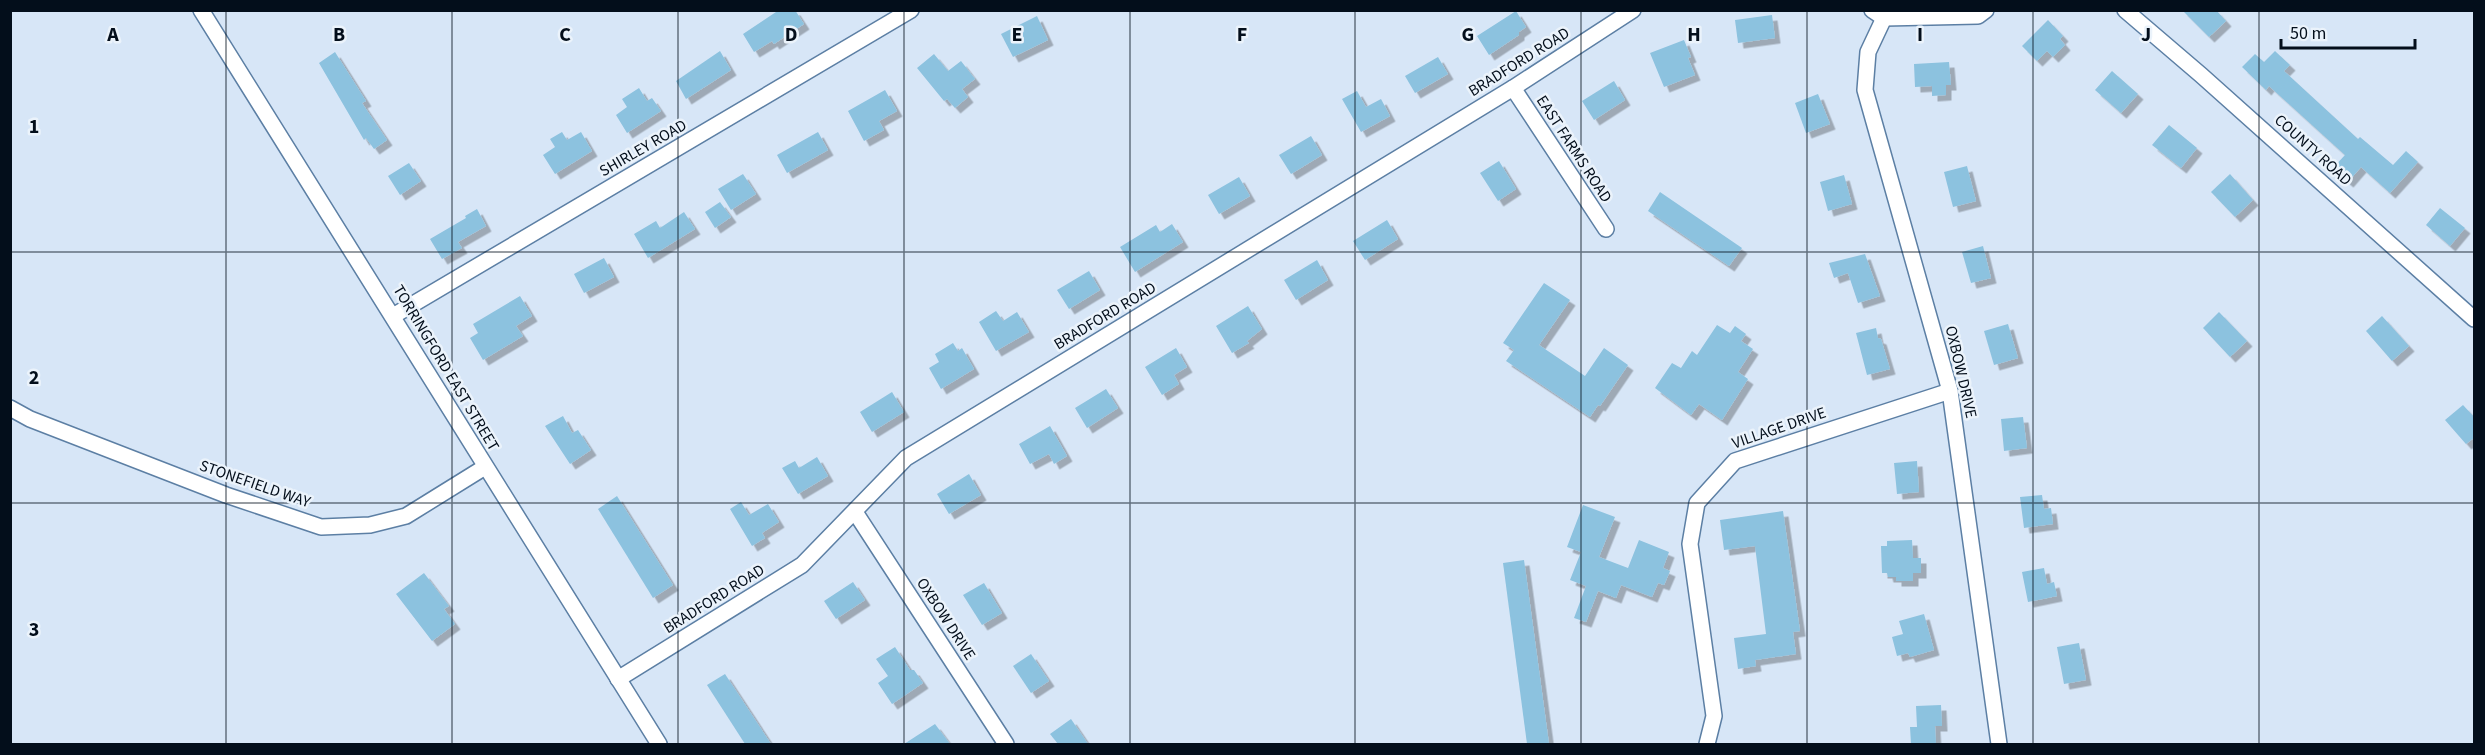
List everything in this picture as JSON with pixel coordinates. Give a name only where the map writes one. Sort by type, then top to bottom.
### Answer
[{"type":"street","name":"TORRINGFORD EAST STREET","points":[[201,10],[659,744]]},
{"type":"street","name":"SHIRLEY ROAD","points":[[393,316],[911,10]]},
{"type":"street","name":"BRADFORD ROAD","points":[[618,679],[802,564],[906,458],[1513,88],[1633,10]]},
{"type":"street","points":[[1878,14],[1978,16],[1986,10]]},
{"type":"street","name":"COUNTY ROAD","points":[[2125,10],[2475,319]]},
{"type":"street","name":"OXBOW DRIVE","points":[[1878,14],[1868,52],[1865,90],[1950,391],[1999,744]]},
{"type":"street","name":"EAST FARMS ROAD","points":[[1513,88],[1606,229]]},
{"type":"street","name":"VILLAGE DRIVE","points":[[1707,744],[1714,716],[1690,544],[1698,503],[1735,461],[1950,391]]},
{"type":"street","name":"STONEFIELD WAY","points":[[10,408],[30,419],[226,495],[321,527],[370,525],[406,516],[485,467]]},
{"type":"street","name":"OXBOW DRIVE","points":[[855,512],[1006,744]]},
{"type":"building","points":[[779,10],[795,10],[804,24],[774,44],[772,41],[754,52],[743,34]]},
{"type":"building","points":[[2182,10],[2216,10],[2226,21],[2209,37]]},
{"type":"building","points":[[1516,11],[1526,27],[1519,32],[1519,35],[1489,55],[1477,36]]},
{"type":"building","points":[[1772,15],[1775,38],[1738,43],[1735,20]]},
{"type":"building","points":[[1037,16],[1048,40],[1013,57],[1001,34]]},
{"type":"building","points":[[2048,20],[2063,36],[2060,39],[2065,45],[2053,57],[2047,51],[2037,61],[2022,46]]},
{"type":"building","points":[[1684,40],[1695,75],[1664,87],[1650,53]]},
{"type":"building","points":[[720,51],[731,70],[686,99],[676,81]]},
{"type":"building","points":[[2275,51],[2290,65],[2284,71],[2358,139],[2360,137],[2393,165],[2406,151],[2418,162],[2390,193],[2361,167],[2348,182],[2332,169],[2345,155],[2269,86],[2266,90],[2242,67],[2255,54],[2264,62]]},
{"type":"building","points":[[335,52],[366,101],[362,103],[387,140],[374,149],[366,138],[364,140],[319,63]]},
{"type":"building","points":[[934,54],[948,71],[961,61],[975,79],[962,89],[968,97],[955,108],[947,99],[944,101],[917,68]]},
{"type":"building","points":[[1438,57],[1448,74],[1415,93],[1405,76]]},
{"type":"building","points":[[1949,62],[1951,85],[1946,85],[1946,95],[1932,96],[1932,86],[1915,87],[1914,64]]},
{"type":"building","points":[[2112,71],[2138,94],[2121,113],[2095,90]]},
{"type":"building","points":[[1614,81],[1625,100],[1594,120],[1582,101]]},
{"type":"building","points":[[639,88],[647,101],[652,98],[661,111],[627,133],[616,115],[627,107],[622,99]]},
{"type":"building","points":[[885,90],[897,111],[879,121],[884,130],[864,141],[848,111]]},
{"type":"building","points":[[1357,91],[1366,107],[1381,99],[1390,116],[1361,132],[1342,99]]},
{"type":"building","points":[[1818,94],[1830,124],[1806,133],[1795,103]]},
{"type":"building","points":[[2169,125],[2197,148],[2181,168],[2152,145]]},
{"type":"building","points":[[562,132],[567,140],[581,132],[592,151],[555,174],[543,155],[555,147],[550,139]]},
{"type":"building","points":[[818,132],[828,150],[787,173],[777,155]]},
{"type":"building","points":[[1311,136],[1322,155],[1291,174],[1279,155]]},
{"type":"building","points":[[1499,161],[1516,189],[1498,201],[1480,173]]},
{"type":"building","points":[[409,163],[421,181],[400,195],[388,176]]},
{"type":"building","points":[[1967,166],[1976,201],[1953,207],[1944,172]]},
{"type":"building","points":[[743,174],[756,194],[731,210],[718,189]]},
{"type":"building","points":[[2230,174],[2253,200],[2235,217],[2211,192]]},
{"type":"building","points":[[1844,175],[1852,204],[1828,211],[1820,182]]},
{"type":"building","points":[[1239,177],[1250,196],[1219,214],[1208,195]]},
{"type":"building","points":[[1660,192],[1742,248],[1729,266],[1648,211]]},
{"type":"building","points":[[720,202],[731,217],[715,228],[705,212]]},
{"type":"building","points":[[2440,208],[2465,228],[2450,246],[2426,225]]},
{"type":"building","points":[[477,209],[486,226],[458,242],[462,248],[442,259],[430,239]]},
{"type":"building","points":[[684,212],[695,229],[648,258],[634,234],[656,221],[660,228]]},
{"type":"building","points":[[1387,220],[1398,239],[1365,260],[1353,241]]},
{"type":"building","points":[[1172,224],[1183,242],[1135,272],[1120,247],[1156,225],[1160,232]]},
{"type":"building","points":[[1983,246],[1991,278],[1971,283],[1962,252]]},
{"type":"building","points":[[1865,254],[1880,296],[1858,303],[1848,273],[1834,278],[1829,263]]},
{"type":"building","points":[[604,258],[614,277],[584,293],[574,274]]},
{"type":"building","points":[[1317,260],[1328,280],[1296,300],[1284,280]]},
{"type":"building","points":[[1089,271],[1100,290],[1069,309],[1057,290]]},
{"type":"building","points":[[1544,283],[1570,300],[1539,345],[1585,376],[1604,348],[1628,365],[1590,417],[1506,361],[1514,350],[1503,343]]},
{"type":"building","points":[[520,296],[532,316],[516,326],[523,336],[483,360],[470,338],[478,333],[473,324]]},
{"type":"building","points":[[1248,306],[1262,329],[1247,341],[1249,343],[1232,353],[1216,326]]},
{"type":"building","points":[[996,311],[1003,321],[1017,312],[1029,332],[996,351],[979,322]]},
{"type":"building","points":[[2219,312],[2247,341],[2230,357],[2203,328]]},
{"type":"building","points":[[2382,316],[2409,346],[2392,361],[2366,331]]},
{"type":"building","points":[[2008,324],[2018,358],[1994,365],[1984,331]]},
{"type":"building","points":[[1717,325],[1730,333],[1735,326],[1746,334],[1741,341],[1753,349],[1738,372],[1748,379],[1722,420],[1699,404],[1691,415],[1655,388],[1672,363],[1681,368],[1692,351],[1697,355]]},
{"type":"building","points":[[1876,328],[1890,369],[1867,375],[1856,333]]},
{"type":"building","points":[[953,343],[958,351],[962,348],[974,369],[941,389],[929,368],[939,362],[935,354]]},
{"type":"building","points":[[1176,348],[1187,367],[1174,375],[1179,384],[1162,395],[1145,367]]},
{"type":"building","points":[[1106,389],[1118,408],[1087,428],[1075,408]]},
{"type":"building","points":[[892,392],[904,412],[872,432],[860,412]]},
{"type":"building","points":[[2463,405],[2475,418],[2475,437],[2466,444],[2445,420]]},
{"type":"building","points":[[563,416],[572,433],[578,430],[591,450],[570,464],[545,426]]},
{"type":"building","points":[[2023,417],[2027,448],[2004,451],[2001,419]]},
{"type":"building","points":[[1050,426],[1067,456],[1054,464],[1049,454],[1030,464],[1019,444]]},
{"type":"building","points":[[817,457],[828,476],[798,494],[782,468],[795,461],[799,468]]},
{"type":"building","points":[[1917,461],[1919,492],[1897,494],[1894,463]]},
{"type":"building","points":[[969,474],[981,495],[949,514],[937,494]]},
{"type":"building","points":[[2042,495],[2044,509],[2051,508],[2053,524],[2024,528],[2020,497]]},
{"type":"building","points":[[617,496],[673,585],[653,598],[598,509]]},
{"type":"building","points":[[741,502],[749,515],[768,504],[779,522],[762,533],[765,538],[752,546],[730,509]]},
{"type":"building","points":[[1583,505],[1615,517],[1599,557],[1628,568],[1639,540],[1669,552],[1663,568],[1670,571],[1664,585],[1658,583],[1652,597],[1621,585],[1616,598],[1598,591],[1586,622],[1574,618],[1586,586],[1570,580],[1581,552],[1567,547]]},
{"type":"building","points":[[1783,511],[1800,631],[1793,632],[1796,654],[1755,660],[1756,666],[1738,669],[1734,638],[1766,634],[1755,546],[1724,550],[1720,520]]},
{"type":"building","points":[[1912,540],[1913,558],[1921,558],[1921,573],[1913,573],[1913,581],[1896,581],[1896,577],[1888,577],[1887,573],[1882,573],[1881,546],[1887,546],[1887,541]]},
{"type":"building","points":[[1524,560],[1549,744],[1527,744],[1503,563]]},
{"type":"building","points":[[2044,568],[2047,584],[2054,582],[2057,596],[2028,602],[2022,572]]},
{"type":"building","points":[[424,573],[449,606],[444,609],[455,624],[432,641],[396,594]]},
{"type":"building","points":[[853,582],[865,600],[836,619],[824,601]]},
{"type":"building","points":[[984,583],[1002,613],[982,625],[963,595]]},
{"type":"building","points":[[1924,614],[1934,650],[1910,657],[1908,653],[1897,656],[1892,637],[1903,634],[1899,621]]},
{"type":"building","points":[[2079,643],[2086,680],[2064,684],[2057,647]]},
{"type":"building","points":[[895,647],[910,670],[914,670],[923,683],[892,704],[878,683],[888,676],[876,659]]},
{"type":"building","points":[[1031,654],[1049,681],[1031,693],[1013,666]]},
{"type":"building","points":[[725,674],[771,744],[745,744],[707,685]]},
{"type":"building","points":[[1941,705],[1942,726],[1935,726],[1936,744],[1911,744],[1910,727],[1917,727],[1916,706]]},
{"type":"building","points":[[1071,719],[1088,744],[1058,744],[1050,734]]},
{"type":"building","points":[[935,724],[950,744],[904,744]]}]
